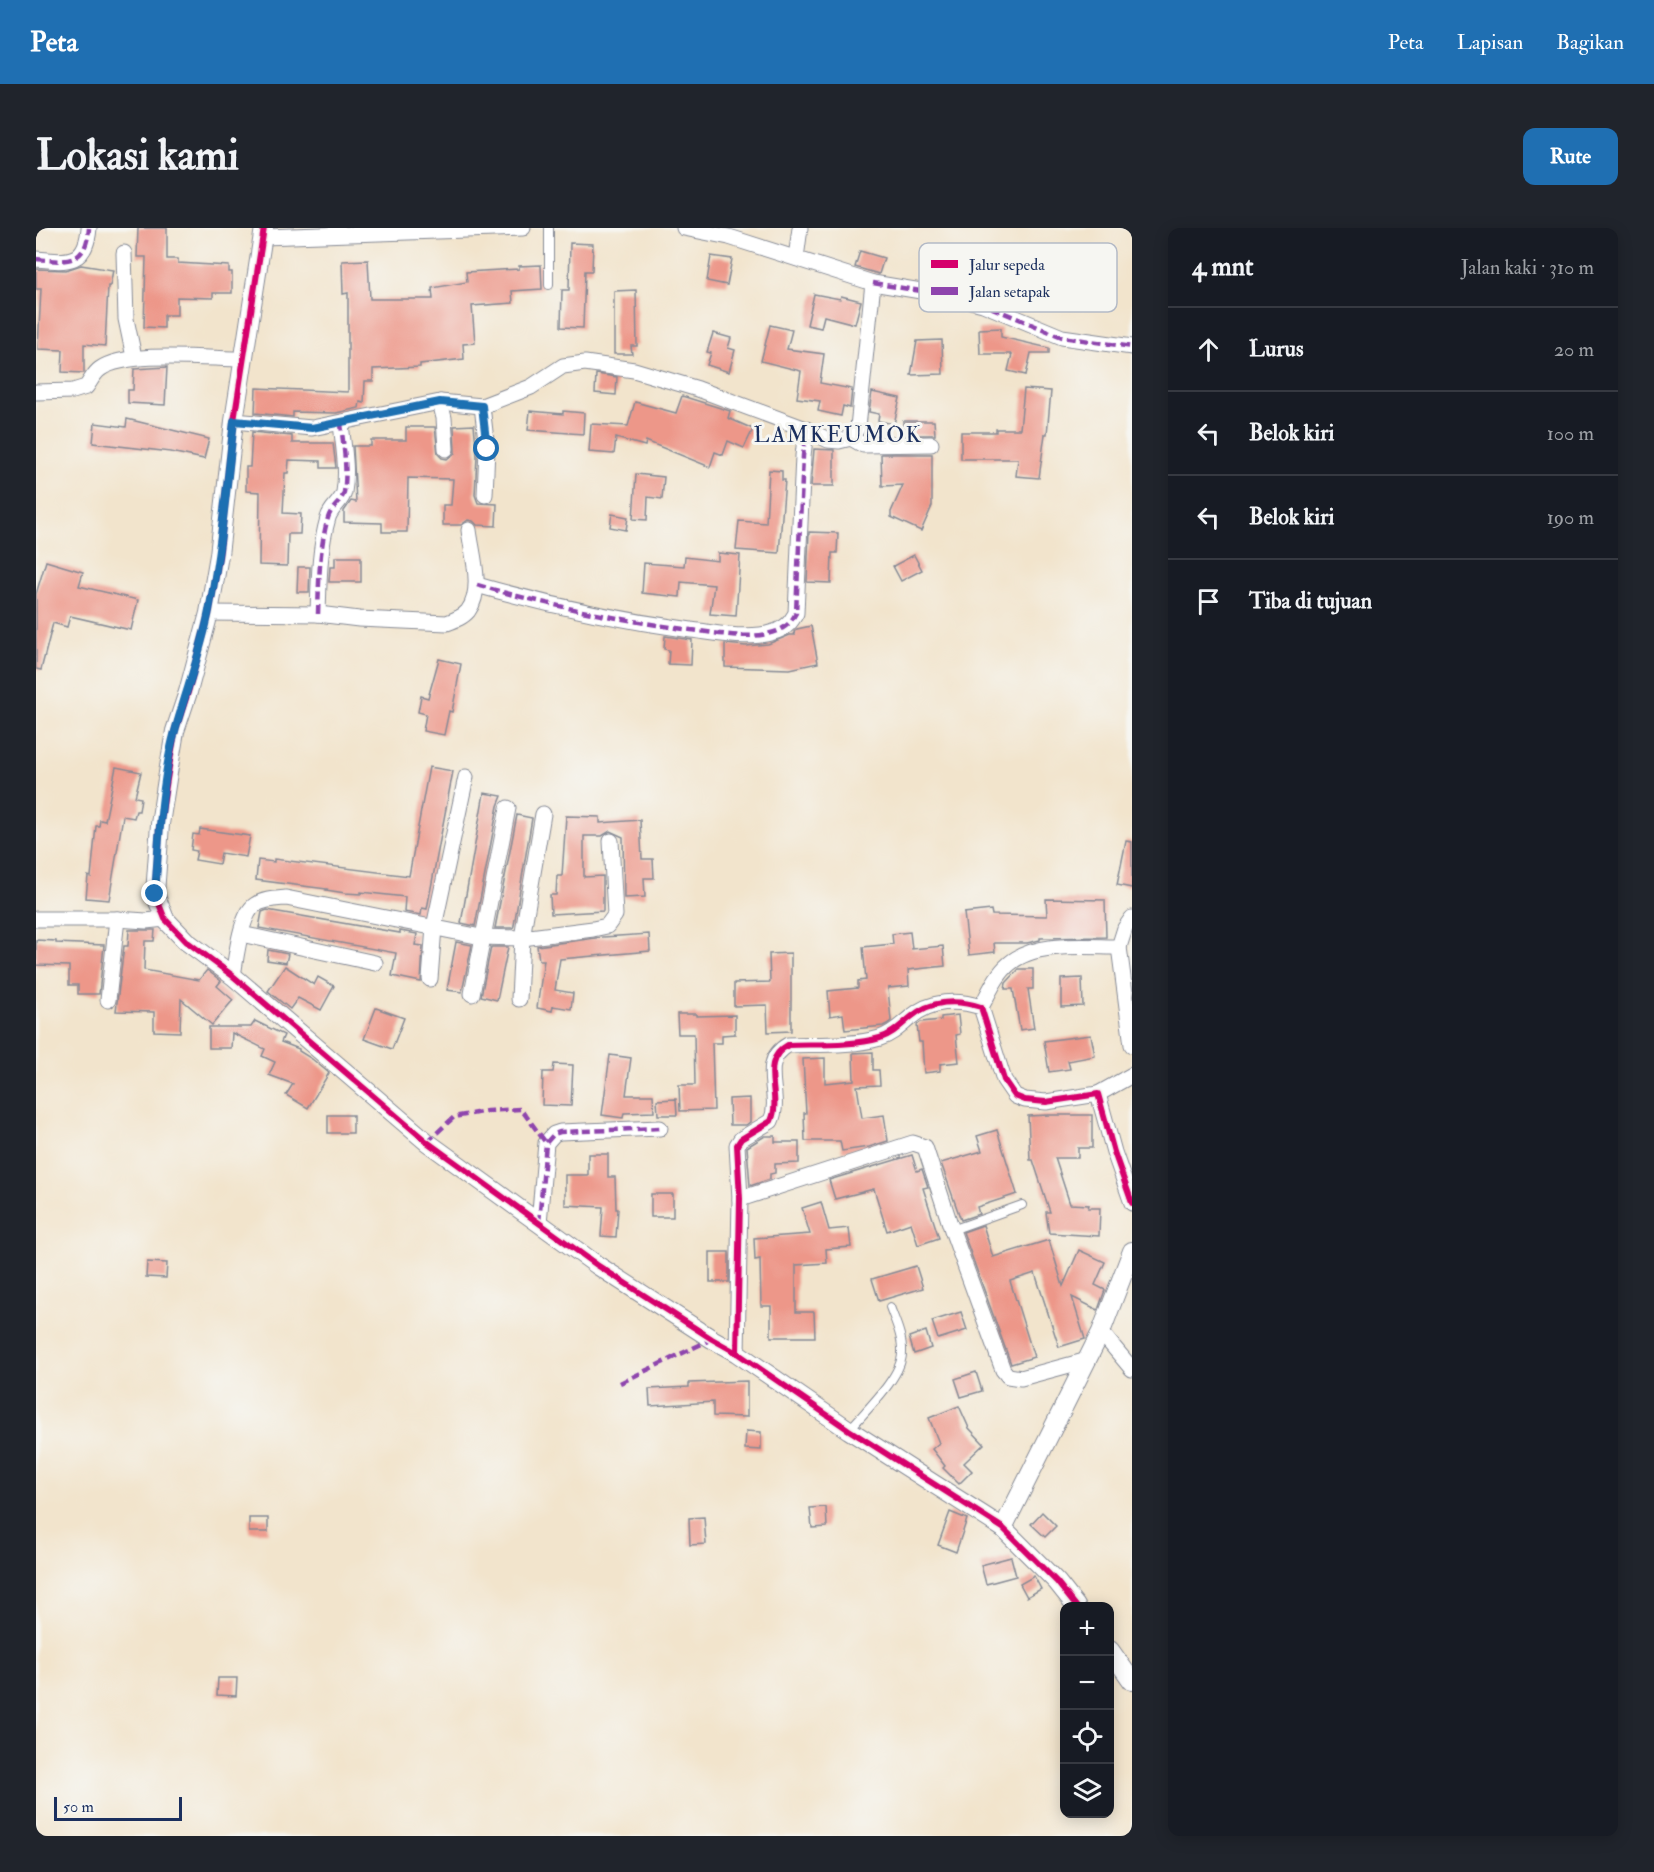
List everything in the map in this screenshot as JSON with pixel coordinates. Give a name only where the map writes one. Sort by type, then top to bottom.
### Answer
[{"type":"street","points":[[36,259],[62,262],[81,254],[88,245],[89,228]]},
{"type":"street","points":[[523,228],[264,233],[234,421],[219,555],[209,613],[175,731],[160,824],[155,894],[165,919],[186,941],[233,976],[427,1142],[606,1271],[737,1353],[849,1430],[1003,1528],[1058,1582],[1073,1602]]},
{"type":"street","points":[[684,228],[729,237],[873,283],[919,291]]},
{"type":"street","points":[[796,258],[800,228]]},
{"type":"street","points":[[124,253],[126,319],[134,357]]},
{"type":"street","points":[[234,421],[312,428],[440,402],[482,406],[531,387],[563,366],[598,364],[634,370],[698,389],[806,429],[828,440],[839,441],[851,438],[858,427],[873,283]]},
{"type":"street","points":[[1002,312],[1062,337],[1132,347]]},
{"type":"street","points":[[36,392],[73,391],[86,387],[92,376],[108,364],[134,357],[243,359]]},
{"type":"street","points":[[440,402],[444,418],[446,449]]},
{"type":"street","points":[[482,406],[487,449],[485,495]]},
{"type":"street","points":[[318,614],[319,575],[327,519],[331,508],[344,495],[346,476],[341,423]]},
{"type":"street","points":[[477,585],[531,601],[641,623],[740,636],[776,631],[789,625],[796,613],[806,429]]},
{"type":"street","points":[[851,438],[863,445],[931,444]]},
{"type":"street","points":[[209,613],[318,614],[447,623],[461,617],[469,610],[477,585],[469,530]]},
{"type":"street","points":[[430,979],[434,927],[466,777]]},
{"type":"street","points":[[472,994],[508,808]]},
{"type":"street","points":[[519,999],[522,938],[543,814]]},
{"type":"street","points":[[233,976],[241,934],[249,911],[268,899],[286,897],[482,937],[522,938],[607,926],[615,915],[611,841]]},
{"type":"street","points":[[1132,918],[1125,928],[1119,947],[1132,1045]]},
{"type":"street","points":[[36,919],[146,921],[165,919]]},
{"type":"street","points":[[108,1000],[117,919]]},
{"type":"street","points":[[241,934],[375,963]]},
{"type":"street","points":[[1119,947],[1040,949],[1023,954],[999,975],[981,1007],[1004,1080],[1015,1096],[1024,1100],[1046,1102],[1098,1094],[1132,1075]]},
{"type":"street","points":[[737,1353],[740,1199],[737,1144],[767,1125],[774,1116],[772,1069],[777,1051],[788,1045],[868,1041],[883,1037],[913,1015],[939,1003],[966,1002],[981,1007]]},
{"type":"street","points":[[1098,1094],[1114,1152],[1132,1203]]},
{"type":"street","points":[[539,1223],[546,1143],[554,1134],[660,1128]]},
{"type":"street","points":[[740,1199],[917,1143],[925,1147],[952,1230],[1003,1370],[1008,1376],[1021,1378],[1088,1360]]},
{"type":"street","points":[[1003,1528],[1088,1360],[1132,1251]]},
{"type":"street","points":[[1101,1332],[1132,1369]]},
{"type":"street","points":[[1114,1656],[1132,1681]]},
{"type":"lane","points":[[549,228],[549,285]]},
{"type":"lane","points":[[952,1230],[1022,1205]]},
{"type":"lane","points":[[849,1430],[897,1372],[902,1360],[902,1341],[890,1307]]},
{"type":"building","points":[[138,228],[167,228],[167,259],[178,259],[178,263],[229,266],[229,272],[232,272],[232,293],[213,293],[213,298],[177,297],[177,315],[164,315],[164,328],[144,327],[146,257],[137,257]]},
{"type":"building","points":[[570,243],[593,244],[592,271],[585,271],[583,328],[561,327],[562,290],[569,290]]},
{"type":"building","points":[[860,251],[884,258],[879,274],[855,267]]},
{"type":"building","points":[[711,256],[732,259],[727,285],[707,281]]},
{"type":"building","points":[[368,260],[370,299],[433,299],[432,288],[467,282],[466,272],[519,269],[519,266],[541,265],[542,289],[512,291],[513,303],[472,306],[475,343],[463,344],[464,359],[420,364],[420,367],[373,369],[373,381],[365,381],[364,403],[360,402],[359,408],[336,413],[293,412],[293,417],[255,413],[256,388],[348,392],[348,293],[343,294],[342,261]]},
{"type":"building","points":[[81,265],[113,270],[110,286],[108,286],[105,346],[84,344],[84,373],[62,372],[63,350],[38,349],[41,289],[36,289],[36,269],[66,270]]},
{"type":"building","points":[[636,290],[637,346],[631,346],[632,354],[614,354],[614,291]]},
{"type":"building","points":[[814,294],[840,299],[841,296],[861,301],[855,324],[824,316],[821,328],[807,325]]},
{"type":"building","points":[[770,325],[792,330],[787,349],[824,354],[820,383],[852,389],[850,408],[843,406],[841,416],[818,411],[820,401],[797,398],[801,371],[761,361]]},
{"type":"building","points":[[1001,328],[1001,337],[1049,348],[1049,353],[1031,353],[1026,375],[1008,371],[1012,354],[980,354],[979,329]]},
{"type":"building","points":[[713,333],[731,338],[728,348],[735,350],[729,372],[707,365],[711,353],[707,352]]},
{"type":"building","points":[[942,340],[943,374],[911,375],[917,341]]},
{"type":"building","points":[[167,367],[165,405],[128,403],[128,390],[133,390],[134,369]]},
{"type":"building","points":[[596,374],[617,377],[616,395],[595,393]]},
{"type":"building","points":[[1024,389],[1051,391],[1047,434],[1045,434],[1039,478],[1016,476],[1018,459],[961,459],[961,432],[1020,429]]},
{"type":"building","points":[[872,392],[900,398],[894,424],[878,421],[879,414],[869,412]]},
{"type":"building","points":[[682,396],[730,411],[728,418],[753,429],[744,448],[728,441],[723,455],[715,452],[710,467],[646,441],[645,446],[616,438],[614,454],[589,452],[591,424],[628,426],[635,402],[676,413]]},
{"type":"building","points":[[530,411],[584,413],[583,434],[528,430]]},
{"type":"building","points":[[127,419],[209,439],[204,459],[171,452],[93,443],[95,423],[126,427]]},
{"type":"building","points":[[903,421],[934,421],[935,435],[903,435]]},
{"type":"building","points":[[474,425],[477,456],[475,495],[478,503],[497,504],[496,526],[477,525],[468,520],[461,525],[443,525],[443,505],[451,505],[453,479],[408,478],[407,532],[382,532],[382,523],[344,522],[344,511],[351,501],[356,502],[353,446],[371,446],[371,440],[406,440],[406,427],[435,427],[438,454],[447,459],[455,453],[454,426]]},
{"type":"building","points":[[252,432],[292,436],[292,443],[333,443],[336,468],[321,468],[321,461],[289,460],[288,473],[285,473],[283,513],[301,514],[300,534],[288,534],[287,566],[259,565],[260,492],[246,491],[246,467],[250,467]]},
{"type":"building","points":[[814,449],[834,450],[834,486],[811,486]]},
{"type":"building","points":[[881,454],[932,454],[932,506],[921,531],[891,517],[903,485],[882,486]]},
{"type":"building","points":[[769,470],[782,471],[782,480],[785,480],[779,553],[736,550],[739,521],[766,523]]},
{"type":"building","points":[[636,474],[664,477],[662,499],[648,497],[647,520],[633,519]]},
{"type":"building","points":[[612,514],[628,517],[626,530],[610,527]]},
{"type":"building","points":[[809,532],[838,533],[837,553],[832,553],[831,583],[807,582]]},
{"type":"building","points":[[718,553],[740,555],[736,616],[710,614],[714,585],[681,582],[680,597],[642,593],[644,563],[684,566],[685,557],[718,561]]},
{"type":"building","points":[[914,555],[922,570],[901,581],[893,566]]},
{"type":"building","points":[[335,557],[361,557],[361,582],[329,582],[330,567],[335,567]]},
{"type":"building","points":[[46,561],[83,572],[79,586],[138,600],[131,630],[70,616],[67,627],[53,623],[41,670],[36,669],[36,594]]},
{"type":"building","points":[[298,567],[310,567],[309,592],[297,592]]},
{"type":"building","points":[[811,626],[818,663],[790,669],[725,667],[725,644],[746,646],[768,644],[795,635],[794,632],[797,629]]},
{"type":"building","points":[[665,636],[692,640],[691,665],[668,664],[669,650],[664,649]]},
{"type":"building","points":[[439,659],[461,664],[452,712],[449,711],[444,735],[423,731],[426,714],[418,712],[421,696],[428,698]]},
{"type":"building","points":[[116,767],[141,772],[135,797],[141,798],[139,811],[136,811],[134,818],[123,816],[109,900],[86,898],[88,876],[91,877],[96,826],[99,826],[100,820],[105,821]]},
{"type":"building","points":[[429,767],[453,771],[427,909],[422,908],[421,915],[404,912],[405,897],[361,892],[361,894],[345,893],[256,880],[258,860],[274,862],[274,859],[409,876]]},
{"type":"building","points":[[484,793],[502,796],[498,806],[475,926],[461,923]]},
{"type":"building","points":[[517,815],[532,818],[514,925],[513,928],[495,928]]},
{"type":"building","points":[[566,816],[600,817],[600,823],[640,820],[642,859],[653,859],[654,878],[644,878],[645,897],[624,898],[623,837],[610,831],[602,836],[584,836],[584,877],[603,876],[603,911],[551,914],[550,895],[556,895],[557,876],[562,876]]},
{"type":"building","points":[[200,829],[250,836],[246,857],[221,853],[219,864],[195,860],[197,851],[191,850],[193,834],[199,835]]},
{"type":"building","points":[[1126,841],[1132,842],[1132,888],[1117,885]]},
{"type":"building","points":[[1046,899],[1105,900],[1106,937],[1040,938],[1040,940],[1027,943],[994,943],[995,952],[969,955],[964,913],[991,910],[992,915],[1047,916]]},
{"type":"building","points":[[267,910],[417,934],[415,945],[423,946],[421,982],[392,976],[396,953],[259,928],[262,912]]},
{"type":"building","points":[[129,930],[155,930],[154,941],[145,941],[144,970],[199,980],[207,970],[221,981],[217,986],[233,1000],[212,1025],[181,999],[180,1032],[154,1031],[154,1012],[116,1011],[124,946],[128,946]]},
{"type":"building","points":[[910,932],[912,949],[943,946],[945,966],[908,970],[909,986],[888,988],[891,1021],[887,1024],[845,1030],[843,1014],[830,1016],[828,991],[858,988],[858,981],[866,980],[863,947],[893,944],[892,934]]},
{"type":"building","points":[[649,934],[650,951],[560,959],[555,990],[573,993],[571,1009],[553,1006],[552,1011],[537,1008],[544,960],[539,960],[537,946],[603,937]]},
{"type":"building","points":[[36,940],[104,945],[99,994],[78,994],[78,985],[69,985],[69,966],[36,965]]},
{"type":"building","points":[[456,942],[472,945],[462,992],[447,990]]},
{"type":"building","points":[[491,947],[508,947],[497,1000],[481,996]]},
{"type":"building","points":[[268,950],[288,954],[286,963],[267,960]]},
{"type":"building","points":[[791,953],[791,1031],[768,1032],[767,1005],[734,1006],[734,983],[770,982],[769,954]]},
{"type":"building","points":[[285,966],[314,985],[318,977],[334,986],[321,1010],[298,998],[290,1009],[268,991]]},
{"type":"building","points":[[1019,969],[1033,969],[1033,989],[1028,989],[1034,1028],[1020,1030],[1013,989],[1005,989],[1006,983]]},
{"type":"building","points":[[1082,978],[1083,1006],[1061,1007],[1061,979]]},
{"type":"building","points":[[376,1008],[404,1018],[392,1049],[364,1039]]},
{"type":"building","points":[[677,1014],[735,1015],[735,1034],[722,1035],[722,1043],[712,1043],[714,1110],[680,1111],[679,1085],[695,1085],[694,1034],[678,1034]]},
{"type":"building","points":[[958,1015],[960,1034],[956,1035],[959,1062],[940,1064],[940,1071],[924,1073],[922,1042],[919,1042],[917,1025],[921,1022],[941,1020],[941,1017]]},
{"type":"building","points":[[255,1021],[284,1035],[281,1042],[299,1049],[329,1073],[308,1108],[286,1095],[293,1084],[269,1075],[275,1062],[262,1056],[265,1049],[232,1033],[231,1048],[209,1048],[209,1027],[251,1027]]},
{"type":"building","points":[[1091,1035],[1095,1056],[1068,1061],[1070,1069],[1049,1072],[1044,1041]]},
{"type":"building","points":[[873,1052],[873,1070],[879,1070],[880,1085],[857,1086],[862,1118],[884,1115],[888,1141],[869,1147],[842,1151],[840,1141],[805,1141],[803,1059],[825,1058],[825,1083],[854,1080],[853,1053]]},
{"type":"building","points":[[610,1055],[631,1058],[626,1095],[653,1095],[654,1112],[624,1113],[623,1118],[602,1115]]},
{"type":"building","points":[[554,1064],[573,1065],[571,1106],[542,1105],[543,1072],[553,1072]]},
{"type":"building","points":[[750,1098],[750,1122],[746,1125],[730,1125],[729,1099]]},
{"type":"building","points":[[676,1099],[677,1115],[658,1115],[657,1100]]},
{"type":"building","points":[[328,1115],[353,1115],[353,1133],[328,1133]]},
{"type":"building","points":[[1092,1115],[1092,1148],[1078,1148],[1078,1158],[1055,1158],[1070,1204],[1100,1208],[1099,1236],[1049,1233],[1046,1212],[1050,1212],[1033,1160],[1030,1160],[1028,1116]]},
{"type":"building","points":[[997,1130],[1017,1194],[977,1207],[979,1214],[961,1220],[941,1163],[982,1151],[977,1136]]},
{"type":"building","points":[[765,1136],[775,1136],[775,1142],[799,1142],[799,1163],[775,1164],[775,1173],[770,1174],[770,1179],[750,1186],[747,1147]]},
{"type":"building","points":[[588,1154],[608,1154],[608,1177],[615,1177],[616,1209],[618,1209],[616,1237],[601,1236],[603,1207],[565,1205],[565,1175],[588,1175]]},
{"type":"building","points":[[912,1155],[917,1171],[922,1169],[928,1187],[923,1188],[939,1238],[918,1245],[911,1223],[887,1231],[874,1189],[835,1199],[829,1180]]},
{"type":"building","points":[[651,1194],[673,1194],[673,1217],[651,1217]]},
{"type":"building","points":[[821,1202],[829,1230],[849,1228],[851,1247],[826,1249],[827,1263],[796,1265],[796,1312],[814,1312],[815,1337],[771,1337],[771,1306],[761,1306],[760,1259],[755,1260],[754,1238],[810,1234],[802,1208]]},
{"type":"building","points":[[983,1225],[993,1257],[1049,1240],[1063,1286],[1079,1250],[1105,1262],[1095,1285],[1105,1290],[1098,1310],[1072,1297],[1085,1339],[1059,1347],[1035,1273],[1010,1281],[1034,1357],[1011,1364],[963,1232]]},
{"type":"building","points":[[710,1252],[729,1252],[729,1282],[710,1282]]},
{"type":"building","points":[[147,1262],[167,1263],[166,1278],[146,1277]]},
{"type":"building","points":[[916,1266],[923,1288],[879,1301],[872,1279]]},
{"type":"building","points":[[961,1312],[967,1330],[938,1339],[932,1321]]},
{"type":"building","points":[[926,1331],[931,1348],[914,1354],[909,1337]]},
{"type":"building","points":[[976,1372],[982,1391],[961,1397],[955,1379]]},
{"type":"building","points":[[747,1381],[747,1417],[713,1416],[713,1402],[650,1406],[649,1389],[689,1387],[689,1383]]},
{"type":"building","points":[[959,1406],[969,1428],[984,1444],[964,1463],[972,1471],[959,1484],[943,1468],[945,1466],[932,1449],[939,1443],[929,1418]]},
{"type":"building","points":[[746,1431],[761,1432],[761,1450],[745,1449]]},
{"type":"building","points":[[826,1507],[827,1527],[812,1528],[810,1508]]},
{"type":"building","points":[[950,1512],[967,1519],[956,1552],[938,1545]]},
{"type":"building","points":[[1042,1512],[1056,1526],[1045,1537],[1031,1524]]},
{"type":"building","points":[[704,1517],[706,1544],[690,1545],[689,1518]]},
{"type":"building","points":[[249,1518],[268,1518],[268,1532],[249,1532]]},
{"type":"building","points":[[1011,1557],[1016,1576],[986,1584],[981,1565]]},
{"type":"building","points":[[1034,1576],[1041,1589],[1027,1597],[1020,1584]]},
{"type":"building","points":[[218,1678],[237,1678],[236,1696],[217,1695]]},
{"type":"marked path","points":[[36,259],[57,261],[73,259],[84,249],[89,228]]},
{"type":"marked path","points":[[873,283],[919,291]]},
{"type":"marked path","points":[[1002,312],[1062,337],[1132,347]]},
{"type":"marked path","points":[[318,614],[320,566],[325,530],[329,514],[344,492],[346,475],[341,423]]},
{"type":"marked path","points":[[477,585],[583,611],[691,630],[745,636],[767,634],[780,629],[788,624],[796,613],[806,429]]},
{"type":"marked path","points":[[427,1142],[454,1117],[487,1111],[521,1109],[546,1143]]},
{"type":"marked path","points":[[539,1223],[546,1143],[554,1134],[660,1128]]},
{"type":"marked path","points":[[620,1383],[712,1339]]},
{"type":"cycle path","points":[[264,228],[234,421],[219,555],[209,613],[175,731],[160,824],[155,894],[165,919],[186,941],[233,976],[427,1142],[597,1265],[737,1353],[849,1430],[1003,1528],[1057,1582],[1073,1602]]},
{"type":"cycle path","points":[[737,1353],[740,1199],[737,1145],[741,1139],[771,1121],[774,1111],[772,1080],[774,1060],[779,1052],[788,1045],[869,1041],[893,1032],[919,1011],[936,1004],[954,1002],[981,1007],[1004,1080],[1015,1096],[1025,1100],[1046,1102],[1098,1094],[1114,1152],[1132,1203]]},
{"type":"district","name":"LAMKEUMOK","points":[[838,435]]},
{"type":"route","points":[[155,894],[160,824],[175,731],[209,613],[219,555],[234,421],[312,428],[440,402],[482,406],[487,449]]}]
